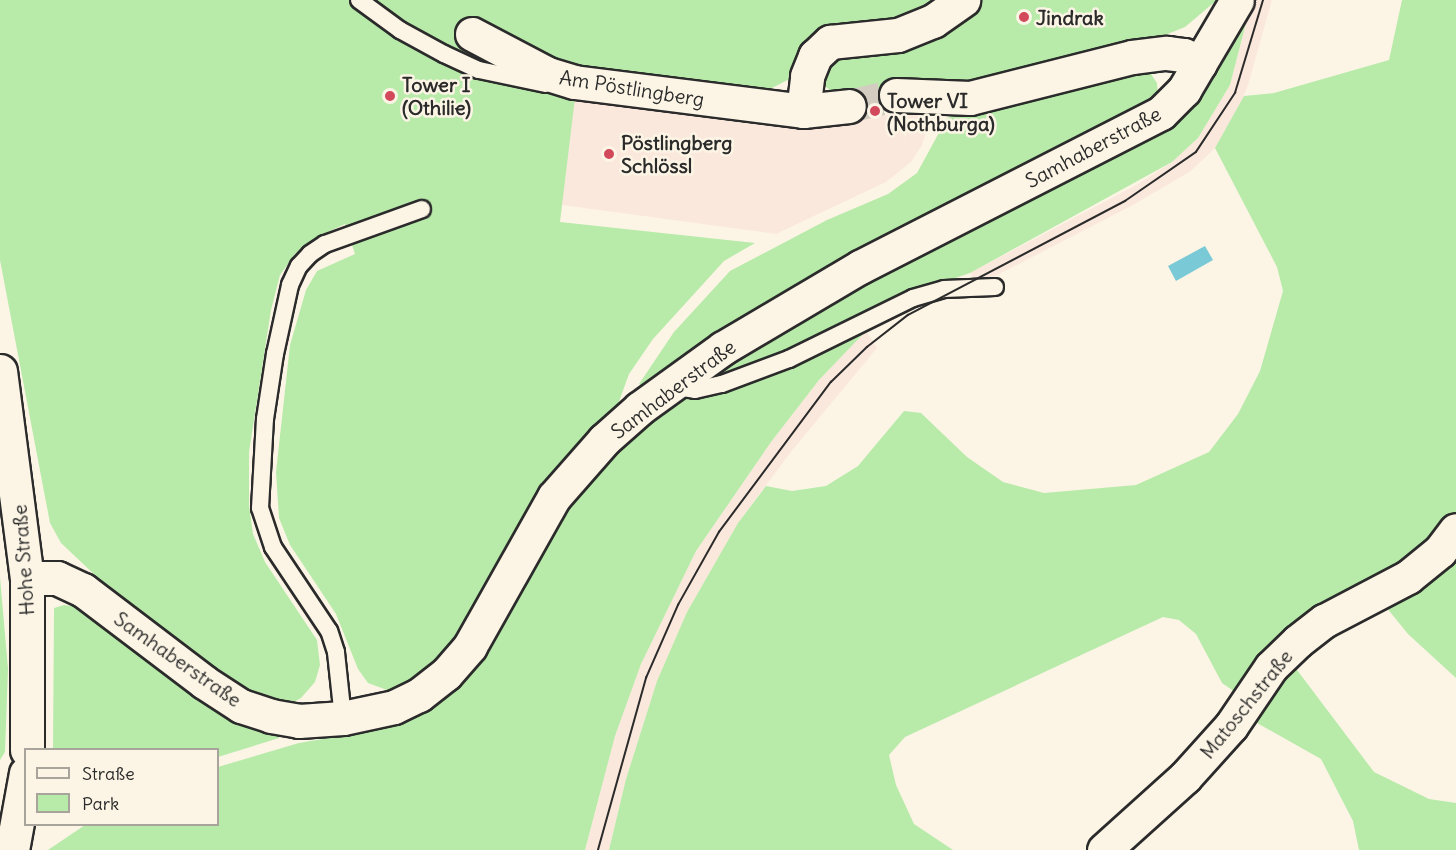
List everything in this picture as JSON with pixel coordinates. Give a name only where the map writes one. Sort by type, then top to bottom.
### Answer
[{"type":"street","points":[[803,111],[807,76],[815,56],[830,42],[898,34],[933,21],[963,0]]},
{"type":"street","name":"Samhaberstraße","points":[[27,578],[57,578],[83,590],[204,682],[241,706],[298,721],[343,718],[394,707],[419,695],[446,674],[492,613],[554,497],[604,440],[675,382],[723,348],[860,267],[1161,113],[1174,102],[1200,64],[1237,0]]},
{"type":"street","name":"Am Pöstlingberg","points":[[472,34],[548,74],[574,82],[803,111],[849,106]]},
{"type":"street","points":[[896,95],[970,98],[1132,57],[1167,53],[1184,55],[1200,64]]},
{"type":"street","name":"Hohe Straße","points":[[0,371],[27,578],[27,748]]},
{"type":"street","name":"Matoschstraße","points":[[1104,850],[1185,777],[1231,726],[1271,667],[1298,641],[1324,621],[1408,577],[1440,551],[1456,530]]},
{"type":"street","points":[[12,850],[24,784]]},
{"type":"lane","points":[[359,0],[421,43],[479,70],[547,84],[574,82]]},
{"type":"lane","points":[[343,718],[336,652],[329,631],[273,547],[260,508],[266,419],[275,354],[290,285],[298,266],[310,254],[325,244],[422,209]]},
{"type":"lane","points":[[675,382],[683,388],[695,390],[722,384],[789,358],[914,298],[944,289],[995,287]]},
{"type":"shaded area","points":[[1252,0],[1272,0],[1248,85],[1237,113],[1215,148],[1191,171],[1133,205],[978,285],[970,273],[1138,184],[1172,162],[1198,138],[1230,85]]},
{"type":"shaded area","points":[[574,100],[791,129],[907,112],[920,114],[927,129],[922,145],[911,162],[886,182],[776,234],[562,205]]},
{"type":"shaded area","points":[[866,331],[877,348],[790,453],[738,523],[687,612],[657,681],[626,779],[609,850],[585,850],[615,736],[641,664],[696,551],[771,442],[819,380]]},
{"type":"green space","points":[[0,0],[944,0],[766,91],[631,75],[579,65],[560,222],[755,243],[724,261],[653,339],[629,374],[616,410],[456,644],[428,672],[405,686],[387,690],[368,683],[358,669],[336,614],[290,545],[279,518],[276,472],[290,345],[306,290],[317,271],[355,254],[345,224],[315,238],[295,254],[280,275],[271,310],[249,452],[249,505],[253,534],[265,562],[317,640],[320,665],[315,682],[301,698],[283,708],[262,705],[150,627],[61,543],[50,523],[0,260]]},
{"type":"green space","points":[[975,0],[1217,0],[1185,27],[1150,41],[991,81],[909,82],[837,96],[820,82],[825,55]]},
{"type":"green space","points":[[1244,0],[1252,0],[1230,85],[1198,138],[1172,162],[970,273],[917,291],[756,368],[695,384],[774,334],[1147,134],[1188,106],[1210,79]]},
{"type":"green space","points":[[1402,0],[1456,0],[1456,518],[1238,694],[1222,683],[1196,634],[1179,620],[1163,617],[905,737],[889,755],[896,785],[914,824],[953,850],[609,850],[626,779],[657,681],[687,612],[738,523],[766,486],[792,491],[826,486],[858,466],[904,411],[921,413],[967,457],[1003,482],[1044,493],[1136,485],[1209,452],[1238,414],[1260,371],[1283,291],[1277,267],[1215,148],[1244,96],[1274,93],[1389,60]]},
{"type":"green space","points":[[1132,71],[1151,74],[1157,83],[1158,97],[644,387],[639,384],[674,332],[730,271],[827,220],[888,194],[917,173],[947,118]]},
{"type":"green space","points":[[866,331],[819,380],[771,442],[696,551],[641,664],[615,736],[585,850],[48,850],[84,826],[219,826],[219,767],[299,743],[358,733],[406,716],[579,488],[672,401],[733,389],[819,355]]},
{"type":"green space","points":[[1456,542],[1456,678],[1408,634],[1382,602]]},
{"type":"green space","points":[[0,577],[8,669],[5,752],[0,760]]},
{"type":"green space","points":[[64,605],[78,607],[279,732],[279,738],[219,757],[219,748],[53,748],[54,608]]},
{"type":"green space","points":[[1291,662],[1374,772],[1429,799],[1456,803],[1456,850],[1359,850],[1353,821],[1321,759],[1250,719]]},
{"type":"water","points":[[1205,246],[1213,260],[1176,281],[1168,266]]},
{"type":"tunnel","points":[[849,106],[896,95]]},
{"type":"tram line","points":[[598,850],[646,678],[678,605],[719,532],[831,382],[867,347],[908,315],[1125,201],[1196,152],[1235,93],[1263,0]]},
{"type":"place","name":"Jindrak","points":[[1024,17]]},
{"type":"place","name":"Tower I (Othilie)","points":[[390,96]]},
{"type":"place","name":"Tower VI (Nothburga)","points":[[875,111]]},
{"type":"place","name":"Pöstlingberg Schlössl","points":[[609,154]]}]
